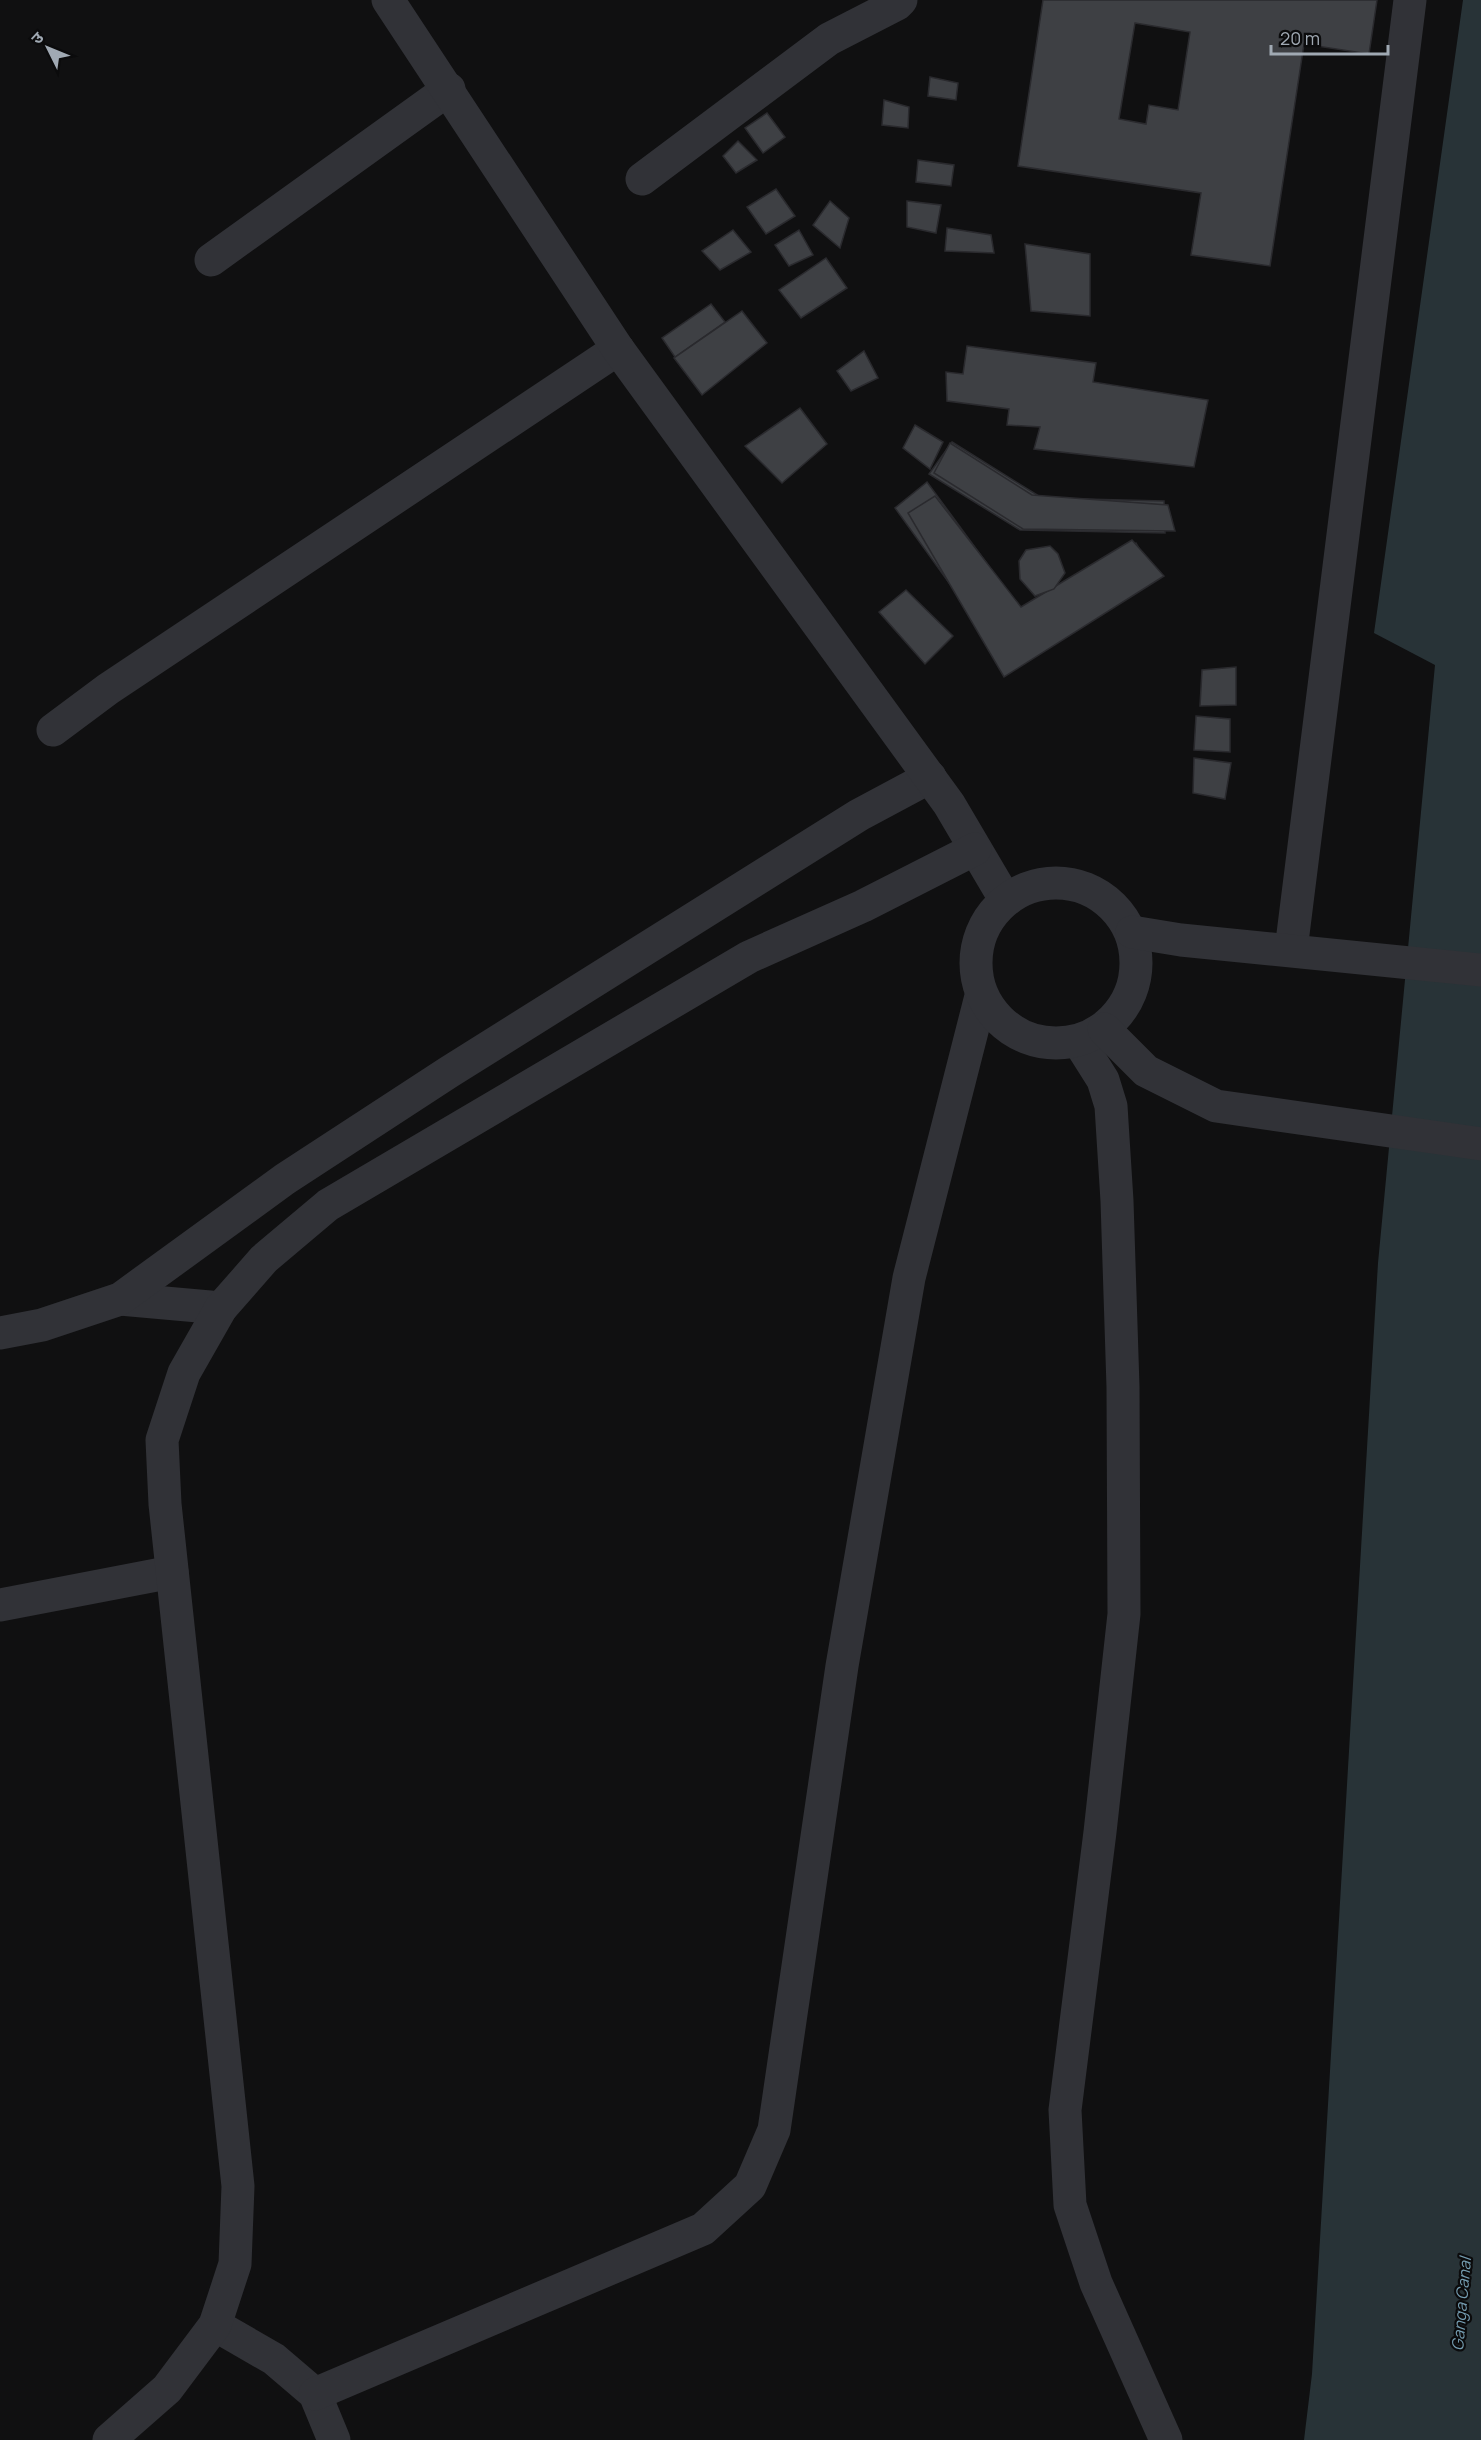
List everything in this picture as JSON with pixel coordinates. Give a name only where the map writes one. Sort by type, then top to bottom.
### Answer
[{"type":"street","points":[[388,0],[449,89],[618,349],[949,804],[1005,899]]},
{"type":"street","points":[[642,179],[829,39],[901,0]]},
{"type":"street","points":[[1291,950],[1410,0]]},
{"type":"street","points":[[211,260],[449,89]]},
{"type":"street","points":[[53,730],[108,689],[618,349]]},
{"type":"street","points":[[0,1333],[42,1325],[120,1299],[285,1179],[449,1072],[859,815],[930,777]]},
{"type":"street","points":[[109,2440],[167,2389],[214,2325],[235,2264],[238,2186],[165,1504],[162,1440],[184,1372],[221,1308],[264,1259],[328,1205],[749,957],[863,906],[975,849]]},
{"type":"street","points":[[315,2394],[703,2229],[750,2187],[774,2130],[842,1666],[909,1278],[981,996],[975,962],[983,927],[1005,899],[1040,883],[1077,884],[1110,901],[1132,932],[1138,968],[1128,1002],[1092,1036],[1040,1044],[1005,1027],[981,996]]},
{"type":"street","points":[[1132,932],[1180,940],[1481,970]]},
{"type":"street","points":[[1092,1036],[1146,1071],[1216,1106],[1481,1143]]},
{"type":"street","points":[[1092,1036],[1111,1106],[1117,1201],[1123,1387],[1124,1614],[1100,1832],[1065,2110],[1070,2205],[1096,2283],[1166,2440]]},
{"type":"street","points":[[120,1299],[221,1308]]},
{"type":"street","points":[[0,1605],[172,1572]]},
{"type":"street","points":[[214,2325],[274,2359],[315,2394],[334,2440]]},
{"type":"water","name":"Ganga Canal","points":[[1463,0],[1481,0],[1481,2440],[1304,2440],[1312,2374],[1378,1263],[1435,665],[1374,633]]},
{"type":"building","points":[[1043,0],[1377,0],[1369,54],[1304,44],[1270,266],[1191,255],[1201,193],[1018,166]],"holes":[[[1135,23],[1190,32],[1178,110],[1149,105],[1146,124],[1119,119]]]},
{"type":"building","points":[[930,77],[958,83],[956,100],[928,96]]},
{"type":"building","points":[[884,100],[909,107],[908,128],[882,125]]},
{"type":"building","points":[[767,113],[785,137],[763,153],[745,128]]},
{"type":"building","points":[[738,141],[757,160],[736,173],[723,156]]},
{"type":"building","points":[[918,160],[954,165],[951,186],[916,182]]},
{"type":"building","points":[[776,189],[795,216],[766,234],[747,207]]},
{"type":"building","points":[[830,201],[849,218],[840,248],[813,225]]},
{"type":"building","points":[[907,201],[941,205],[936,233],[907,227]]},
{"type":"building","points":[[947,228],[991,235],[994,253],[945,251]]},
{"type":"building","points":[[733,230],[751,252],[720,270],[702,251]]},
{"type":"building","points":[[799,230],[813,255],[789,266],[775,245]]},
{"type":"building","points":[[1025,244],[1090,254],[1090,316],[1031,311]]},
{"type":"building","points":[[826,258],[847,288],[801,318],[779,290]]},
{"type":"building","points":[[711,304],[725,322],[675,357],[662,338]]},
{"type":"building","points":[[742,311],[767,343],[702,395],[674,358]]},
{"type":"building","points":[[967,346],[1096,363],[1093,382],[1208,400],[1194,467],[1034,449],[1040,427],[1007,425],[1009,409],[947,401],[946,372],[963,374]]},
{"type":"building","points":[[864,351],[878,378],[851,391],[837,371]]},
{"type":"building","points":[[800,408],[827,444],[782,483],[745,446]]},
{"type":"building","points":[[915,425],[943,442],[930,469],[903,448]]},
{"type":"building","points":[[952,442],[1042,498],[1164,501],[1165,533],[1020,530],[929,474]]},
{"type":"building","points":[[950,443],[1032,495],[1168,505],[1175,531],[1023,529],[934,473]]},
{"type":"building","points":[[927,482],[1027,618],[1136,543],[1151,569],[1009,666],[895,508]]},
{"type":"building","points":[[935,496],[1021,607],[1132,540],[1164,576],[1004,677],[908,513]]},
{"type":"building","points":[[1050,546],[1058,554],[1065,573],[1054,589],[1035,596],[1020,579],[1019,561],[1026,550]]},
{"type":"building","points":[[906,590],[953,636],[925,664],[879,612]]},
{"type":"building","points":[[1236,667],[1236,705],[1200,706],[1202,670]]},
{"type":"building","points":[[1196,716],[1230,719],[1230,752],[1194,750]]},
{"type":"building","points":[[1194,758],[1231,763],[1225,799],[1193,793]]}]
